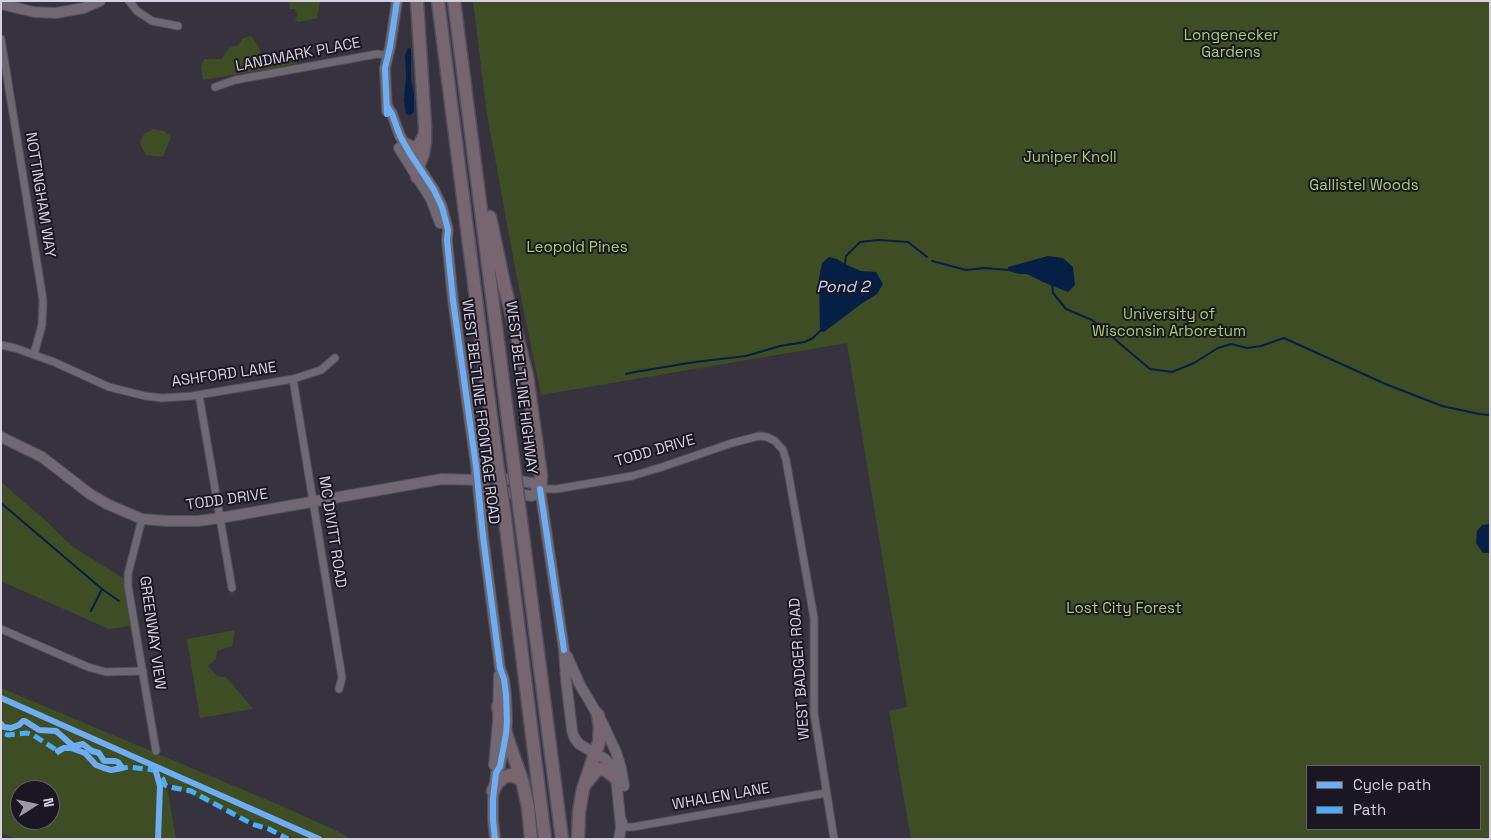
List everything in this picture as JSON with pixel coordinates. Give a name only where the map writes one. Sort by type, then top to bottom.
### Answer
[{"type":"highway","points":[[417,1],[425,134],[423,154],[418,171]]},
{"type":"highway","points":[[438,1],[545,839]]},
{"type":"highway","name":"WEST BELTLINE HIGHWAY","points":[[454,1],[562,839]]},
{"type":"highway","points":[[469,112],[498,255],[527,376],[540,466],[540,489]]},
{"type":"highway","points":[[405,144],[412,148],[419,146],[425,134]]},
{"type":"highway","points":[[498,707],[522,780],[528,807],[531,839]]},
{"type":"highway","points":[[578,839],[579,812],[583,789],[599,742],[598,715]]},
{"type":"highway","points":[[583,789],[591,776],[601,769],[616,778]]},
{"type":"highway","points":[[493,791],[497,783],[504,777],[511,775],[522,780]]},
{"type":"street","points":[[1,4],[34,12],[56,13],[84,8],[100,1]]},
{"type":"street","points":[[129,1],[137,11],[152,21],[178,26]]},
{"type":"street","name":"WEST BELTLINE FRONTAGE ROAD","points":[[397,1],[385,68],[387,117],[401,152],[434,190],[442,207],[448,230],[447,240],[453,300],[500,668],[504,679],[506,695],[506,734],[493,791],[492,809],[495,839]]},
{"type":"street","name":"NOTTINGHAM WAY","points":[[1,39],[43,300],[42,324],[34,354]]},
{"type":"street","name":"LANDMARK PLACE","points":[[215,87],[235,80],[377,54],[388,55]]},
{"type":"street","name":"WEST BELTLINE FRONTAGE ROAD","points":[[387,106],[418,171]]},
{"type":"street","name":"ASHFORD LANE","points":[[1,345],[34,354],[127,393],[162,398],[181,397],[293,379],[321,370],[334,358]]},
{"type":"street","name":"MC DIVITT ROAD","points":[[293,379],[342,678],[339,689]]},
{"type":"street","points":[[199,394],[232,588]]},
{"type":"street","name":"TODD DRIVE","points":[[1,437],[42,458],[90,494],[107,504],[142,519],[168,521],[198,521],[220,518],[442,479],[477,480],[488,490],[532,496],[540,489],[557,489],[632,476],[759,436],[776,441]]},
{"type":"street","name":"WEST BADGER ROAD","points":[[776,441],[783,450],[786,460],[814,618],[814,713],[834,839]]},
{"type":"street","points":[[540,489],[564,650],[572,730],[579,744],[605,759],[612,767],[616,778],[622,827]]},
{"type":"street","name":"GREENWAY VIEW","points":[[142,519],[128,574],[128,586],[156,751]]},
{"type":"street","points":[[1,629],[88,667],[106,672],[142,671]]},
{"type":"street","points":[[564,650],[580,685],[598,715],[616,752],[621,768],[625,803],[620,839]]},
{"type":"street","name":"WEST BELTLINE FRONTAGE ROAD","points":[[496,773],[494,765],[500,668]]},
{"type":"street","name":"WHALEN LANE","points":[[622,827],[826,793]]},
{"type":"green space","points":[[289,1],[320,1],[317,18],[298,22],[295,20],[298,15],[295,9],[290,9]]},
{"type":"green space","name":"University of Wisconsin Arboretum","points":[[473,1],[1490,1],[1490,836],[1480,839],[911,839],[889,711],[907,707],[847,343],[541,395],[515,268],[487,114]]},
{"type":"green space","points":[[251,36],[262,55],[271,59],[296,55],[298,60],[295,64],[203,80],[201,67],[204,59],[222,59],[229,48],[238,45],[243,38]]},
{"type":"green space","points":[[153,129],[164,131],[171,137],[163,157],[146,155],[142,148],[140,142],[144,134]]},
{"type":"green space","points":[[1,482],[73,547],[123,578],[130,626],[109,629],[1,581]]},
{"type":"green space","points":[[235,630],[232,646],[217,651],[216,659],[208,666],[217,676],[226,677],[253,709],[200,718],[187,639]]},
{"type":"green space","points":[[1,688],[277,804],[351,839],[296,839],[204,801],[166,782],[176,839],[17,839],[1,833]]},
{"type":"water","points":[[408,48],[411,49],[411,80],[414,95],[414,112],[410,115],[406,114],[404,100],[405,56]]},
{"type":"water","points":[[1048,256],[1063,258],[1073,267],[1075,285],[1068,292],[1027,274],[1009,271],[1008,267]]},
{"type":"water","name":"Pond 2","points":[[829,257],[861,271],[876,272],[883,284],[877,294],[824,332],[820,331],[819,278],[822,263]]},
{"type":"water","points":[[1490,524],[1490,553],[1483,553],[1476,543],[1477,531],[1482,525]]},
{"type":"waterway","points":[[845,264],[846,256],[860,242],[879,240],[908,242],[927,257]]},
{"type":"waterway","points":[[932,261],[966,270],[984,268],[1009,270]]},
{"type":"waterway","points":[[1052,284],[1053,293],[1066,309],[1092,320],[1150,369],[1172,372],[1194,363],[1218,348],[1231,344],[1247,348],[1261,346],[1284,338],[1381,382]]},
{"type":"waterway","points":[[626,374],[695,362],[746,356],[780,346],[805,342],[813,338],[821,330]]},
{"type":"waterway","points":[[1383,383],[1442,406],[1490,415]]},
{"type":"waterway","points":[[1,503],[102,589],[119,601]]},
{"type":"waterway","points":[[91,611],[102,589]]},
{"type":"marked path","points":[[5,734],[27,733],[33,735],[60,754]]},
{"type":"marked path","points":[[118,769],[129,767],[154,769]]},
{"type":"marked path","points":[[162,778],[165,785],[169,787],[191,791],[252,824],[269,829],[288,839]]},
{"type":"cycle path","points":[[387,114],[385,68],[397,1]]},
{"type":"cycle path","points":[[387,106],[400,136],[434,190],[442,207],[448,230],[447,240],[453,300],[476,466],[500,668],[504,679],[506,695],[506,734],[500,766],[496,773],[493,799],[495,839]]},
{"type":"cycle path","points":[[540,489],[564,650]]},
{"type":"cycle path","points":[[1,698],[319,839]]},
{"type":"cycle path","points":[[1,724],[4,727],[11,728],[25,721],[39,730],[56,731],[72,745],[83,744],[92,751],[99,753],[104,761],[118,762],[122,768],[111,770],[96,765],[85,753],[71,748],[64,748],[58,751]]},
{"type":"cycle path","points":[[156,767],[160,786],[158,839]]},
{"type":"park label","name":"Longenecker Gardens","points":[[1231,44]]},
{"type":"park label","name":"Juniper Knoll","points":[[1070,158]]},
{"type":"park label","name":"Gallistel Woods","points":[[1364,186]]},
{"type":"park label","name":"Leopold Pines","points":[[577,248]]},
{"type":"park label","name":"Lost City Forest","points":[[1124,609]]}]
